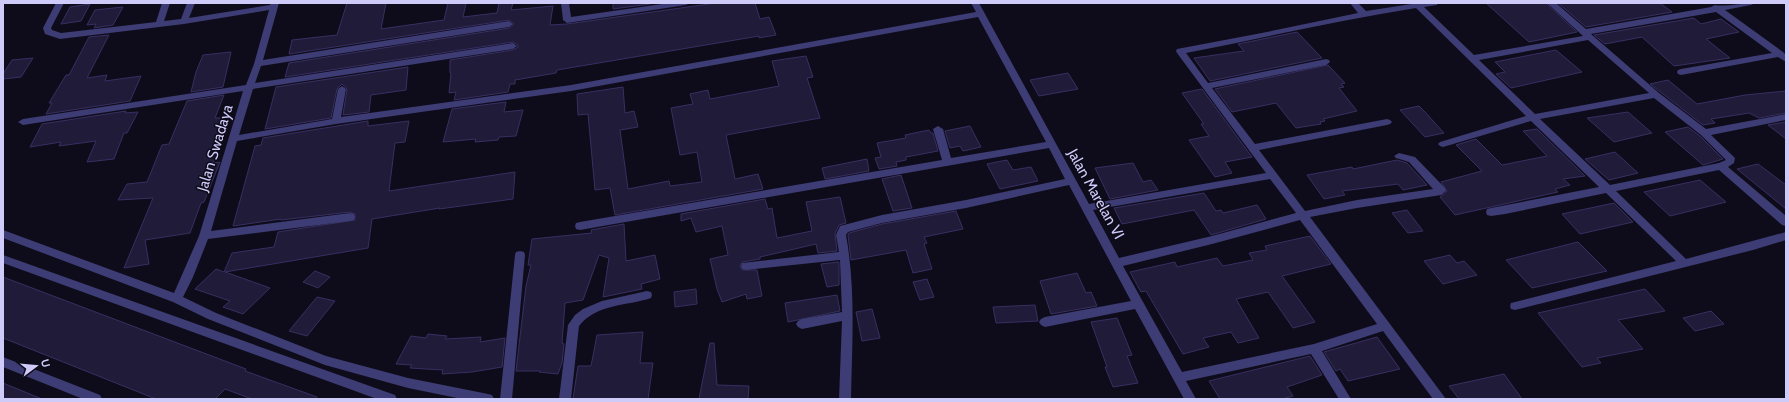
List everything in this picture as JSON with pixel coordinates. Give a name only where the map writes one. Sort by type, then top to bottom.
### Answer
[{"type":"street","points":[[60,3],[47,28],[48,32],[60,36],[184,21],[275,5]]},
{"type":"street","points":[[159,24],[166,3]]},
{"type":"street","points":[[184,21],[191,3]]},
{"type":"street","points":[[565,3],[567,20],[686,3]]},
{"type":"street","name":"Jalan Marelan VI","points":[[975,3],[1190,399]]},
{"type":"street","points":[[1354,3],[1364,14]]},
{"type":"street","points":[[1434,3],[1364,14],[1267,35],[1180,51],[1440,399]]},
{"type":"street","points":[[1491,212],[1721,166],[1730,163],[1731,161],[1730,158],[1704,133],[1656,95],[1551,3]]},
{"type":"street","points":[[1473,58],[1588,35],[1714,6],[1751,3]]},
{"type":"street","name":"Jalan Swadaya","points":[[177,299],[188,277],[204,236],[275,5]]},
{"type":"street","points":[[1418,6],[1682,262]]},
{"type":"street","points":[[1714,6],[1783,57]]},
{"type":"street","points":[[234,139],[336,121],[571,88],[981,14]]},
{"type":"street","points":[[258,64],[509,24]]},
{"type":"street","points":[[23,122],[513,46]]},
{"type":"street","points":[[1681,72],[1783,57]]},
{"type":"street","points":[[1206,86],[1326,62]]},
{"type":"street","points":[[336,121],[342,89]]},
{"type":"street","points":[[1443,144],[1533,117],[1656,95]]},
{"type":"street","points":[[1704,133],[1786,117]]},
{"type":"street","points":[[1253,148],[1387,122]]},
{"type":"street","points":[[938,130],[947,162]]},
{"type":"street","points":[[580,226],[1052,144]]},
{"type":"street","points":[[1117,263],[1212,240],[1303,215],[1358,204],[1440,191],[1412,159],[1399,156]]},
{"type":"street","points":[[1721,166],[1786,222]]},
{"type":"street","points":[[1086,208],[1273,175]]},
{"type":"street","points":[[845,399],[848,302],[846,264],[841,235],[844,229],[854,225],[966,204],[1072,181]]},
{"type":"street","points":[[204,236],[350,217]]},
{"type":"street","points":[[3,234],[177,299],[212,316],[325,360],[408,383],[488,399]]},
{"type":"street","points":[[1515,306],[1682,262],[1753,246],[1786,236]]},
{"type":"street","points":[[506,399],[520,255]]},
{"type":"street","points":[[746,266],[844,256]]},
{"type":"street","points":[[3,259],[391,399]]},
{"type":"street","points":[[565,399],[574,325],[577,318],[584,312],[599,307],[647,295]]},
{"type":"street","points":[[1045,322],[1139,304]]},
{"type":"street","points":[[802,324],[847,316]]},
{"type":"street","points":[[1178,378],[1314,349],[1385,326]]},
{"type":"street","points":[[1314,349],[1345,399]]},
{"type":"street","points":[[3,362],[96,399]]},
{"type":"building","points":[[347,3],[386,3],[381,29],[444,20],[448,3],[466,3],[463,17],[497,13],[499,3],[513,3],[511,10],[553,6],[550,25],[567,24],[716,3],[755,3],[760,19],[769,17],[776,35],[759,38],[759,36],[557,70],[556,73],[515,80],[515,84],[510,84],[508,92],[454,100],[456,92],[449,93],[451,73],[450,60],[513,50],[518,47],[518,45],[513,42],[285,77],[289,63],[509,28],[514,24],[509,20],[289,54],[292,40],[337,35]]},
{"type":"building","points":[[613,3],[650,3],[650,4],[613,9]]},
{"type":"building","points":[[1486,3],[1546,3],[1577,32],[1529,42]]},
{"type":"building","points":[[1558,3],[1660,3],[1672,12],[1586,27]]},
{"type":"building","points":[[90,4],[81,21],[61,24],[70,7]]},
{"type":"building","points":[[123,7],[113,25],[94,28],[96,24],[87,25],[95,10]]},
{"type":"building","points":[[1694,18],[1701,24],[1721,19],[1739,32],[1706,39],[1730,58],[1674,66],[1642,37],[1605,44],[1594,35]]},
{"type":"building","points":[[1297,32],[1322,58],[1210,81],[1194,58],[1244,51],[1238,44]]},
{"type":"building","points":[[109,35],[87,78],[107,75],[105,81],[141,76],[130,101],[46,114],[52,103],[49,103],[66,75],[69,75],[89,37]]},
{"type":"building","points":[[1556,50],[1582,72],[1511,88],[1496,74],[1505,72],[1495,62]]},
{"type":"building","points":[[231,52],[223,87],[191,92],[196,72],[203,55]]},
{"type":"building","points":[[806,56],[813,77],[807,78],[820,118],[726,135],[735,179],[758,174],[763,189],[615,215],[610,188],[595,190],[588,114],[578,115],[577,94],[623,87],[625,113],[634,111],[638,127],[620,130],[628,189],[669,181],[670,186],[702,182],[697,152],[680,155],[671,108],[693,104],[690,94],[708,90],[710,99],[779,86],[772,61]]},
{"type":"building","points":[[33,58],[21,77],[3,79],[3,74],[12,60]]},
{"type":"building","points":[[1328,65],[1345,83],[1341,84],[1344,87],[1339,88],[1357,111],[1323,119],[1325,121],[1320,122],[1321,124],[1296,128],[1276,103],[1232,112],[1215,89]]},
{"type":"building","points":[[408,67],[406,90],[371,95],[369,112],[343,115],[347,89],[342,84],[337,89],[331,118],[265,129],[276,87]]},
{"type":"building","points":[[1068,73],[1078,89],[1039,96],[1030,80]]},
{"type":"building","points":[[1668,80],[1697,104],[1745,95],[1786,91],[1786,113],[1759,118],[1749,113],[1711,119],[1715,123],[1703,125],[1650,84]]},
{"type":"building","points":[[1202,89],[1252,157],[1225,162],[1232,173],[1215,177],[1189,140],[1209,136],[1201,124],[1204,124],[1182,93]]},
{"type":"building","points":[[224,95],[215,118],[226,118],[217,130],[227,129],[213,163],[220,162],[204,202],[201,203],[190,233],[145,240],[149,264],[124,268],[153,198],[118,200],[127,184],[147,182],[162,145],[169,144],[187,101]]},
{"type":"building","points":[[506,102],[504,112],[523,110],[516,136],[499,137],[498,140],[475,142],[476,139],[443,142],[452,109]]},
{"type":"building","points":[[1419,106],[1444,133],[1425,137],[1400,110]]},
{"type":"building","points":[[126,111],[125,113],[138,112],[127,133],[124,133],[114,159],[87,162],[96,141],[59,146],[61,142],[30,147],[42,124]]},
{"type":"building","points":[[1628,112],[1652,133],[1614,142],[1587,118]]},
{"type":"building","points":[[368,121],[368,126],[409,121],[405,142],[395,143],[389,191],[515,172],[513,199],[439,209],[440,208],[372,219],[368,248],[225,272],[270,288],[243,314],[223,307],[230,301],[195,289],[216,269],[224,272],[232,253],[274,247],[278,232],[355,220],[355,214],[350,212],[281,219],[233,226],[255,146],[261,145],[263,138]]},
{"type":"building","points":[[1786,122],[1786,139],[1768,125]]},
{"type":"building","points":[[970,126],[981,147],[963,151],[960,146],[950,148],[945,131]]},
{"type":"building","points":[[1688,127],[1700,136],[1723,159],[1703,165],[1665,132]]},
{"type":"building","points":[[1537,129],[1585,176],[1563,179],[1570,185],[1555,189],[1558,192],[1455,215],[1440,197],[1447,191],[1441,182],[1482,171],[1456,145],[1476,139],[1502,165],[1547,156],[1523,131]]},
{"type":"building","points":[[929,130],[933,133],[938,151],[906,157],[906,160],[896,162],[897,166],[879,169],[875,158],[881,157],[877,143],[906,138],[905,135]]},
{"type":"building","points":[[1615,152],[1638,173],[1609,180],[1585,159]]},
{"type":"building","points":[[867,159],[869,171],[825,179],[822,168]]},
{"type":"building","points":[[1007,160],[1013,170],[1031,167],[1038,181],[1000,189],[987,164]]},
{"type":"building","points":[[1397,160],[1407,163],[1427,185],[1403,190],[1398,184],[1342,191],[1345,195],[1324,199],[1307,175],[1352,167],[1353,169]]},
{"type":"building","points":[[1133,163],[1143,182],[1151,180],[1158,190],[1110,199],[1095,168]]},
{"type":"building","points":[[1758,164],[1786,185],[1786,209],[1737,169]]},
{"type":"building","points":[[901,175],[912,208],[893,211],[882,179]]},
{"type":"building","points":[[1700,180],[1726,202],[1670,216],[1644,192]]},
{"type":"building","points":[[1204,193],[1216,211],[1221,210],[1223,213],[1257,205],[1266,219],[1211,235],[1194,210],[1122,224],[1114,208]]},
{"type":"building","points":[[840,197],[846,223],[839,225],[835,234],[837,251],[818,253],[816,244],[760,257],[760,259],[742,262],[740,266],[742,270],[757,270],[762,296],[747,299],[746,294],[722,302],[717,289],[710,259],[728,255],[722,226],[696,232],[691,218],[681,221],[681,214],[765,199],[768,209],[772,208],[777,238],[812,231],[806,202]]},
{"type":"building","points":[[1614,203],[1633,222],[1580,234],[1562,214]]},
{"type":"building","points":[[1407,210],[1423,231],[1408,233],[1392,213]]},
{"type":"building","points":[[956,211],[963,229],[924,237],[927,243],[924,244],[932,269],[913,273],[906,250],[851,260],[849,233],[882,224]]},
{"type":"building","points":[[624,224],[626,261],[655,255],[660,279],[641,284],[642,289],[603,297],[609,258],[599,255],[583,300],[565,303],[562,343],[564,344],[562,363],[558,374],[539,372],[540,371],[516,371],[526,286],[531,265],[528,265],[532,239],[592,233],[591,230]]},
{"type":"building","points":[[1310,236],[1331,264],[1282,276],[1315,322],[1293,328],[1268,292],[1236,299],[1259,338],[1238,343],[1231,332],[1203,338],[1209,347],[1183,354],[1146,291],[1141,292],[1130,272],[1175,262],[1177,267],[1217,258],[1223,266],[1253,260],[1249,253],[1267,250],[1265,246]]},
{"type":"building","points":[[1578,242],[1607,271],[1532,288],[1506,260]]},
{"type":"building","points":[[1450,255],[1457,263],[1464,261],[1477,275],[1443,284],[1424,261]]},
{"type":"building","points":[[839,262],[839,285],[827,287],[821,264]]},
{"type":"building","points":[[315,271],[330,277],[318,288],[303,282]]},
{"type":"building","points":[[1077,273],[1086,293],[1091,292],[1097,306],[1051,314],[1040,281]]},
{"type":"building","points":[[3,277],[246,369],[245,371],[317,397],[316,399],[252,399],[225,389],[215,399],[156,399],[3,338]]},
{"type":"building","points":[[927,279],[934,297],[920,300],[913,282]]},
{"type":"building","points":[[696,289],[697,304],[675,307],[674,292]]},
{"type":"building","points":[[1645,289],[1665,311],[1618,320],[1643,349],[1597,358],[1601,363],[1582,367],[1538,313]]},
{"type":"building","points":[[837,295],[840,311],[788,322],[785,303]]},
{"type":"building","points":[[317,297],[335,301],[307,336],[289,331]]},
{"type":"building","points":[[1035,305],[1038,321],[996,323],[993,307]]},
{"type":"building","points":[[872,309],[880,338],[862,341],[856,312]]},
{"type":"building","points":[[1711,311],[1724,324],[1695,331],[1683,318]]},
{"type":"building","points":[[1117,318],[1132,355],[1127,356],[1138,383],[1113,387],[1091,322]]},
{"type":"building","points":[[643,332],[640,363],[653,363],[648,399],[573,399],[578,366],[591,366],[597,335]]},
{"type":"building","points":[[428,334],[447,336],[445,339],[481,337],[480,342],[505,338],[502,367],[472,372],[442,374],[443,370],[410,368],[412,365],[396,364],[411,336],[426,338]]},
{"type":"building","points":[[1377,337],[1400,369],[1348,381],[1340,369],[1336,371],[1324,352]]},
{"type":"building","points":[[710,343],[714,343],[717,385],[749,386],[748,399],[699,399]]},
{"type":"building","points":[[1310,356],[1322,375],[1287,387],[1293,396],[1282,399],[1220,399],[1209,381]]},
{"type":"building","points":[[1504,374],[1522,399],[1459,399],[1449,386]]},
{"type":"building","points":[[3,383],[42,399],[3,399]]}]
